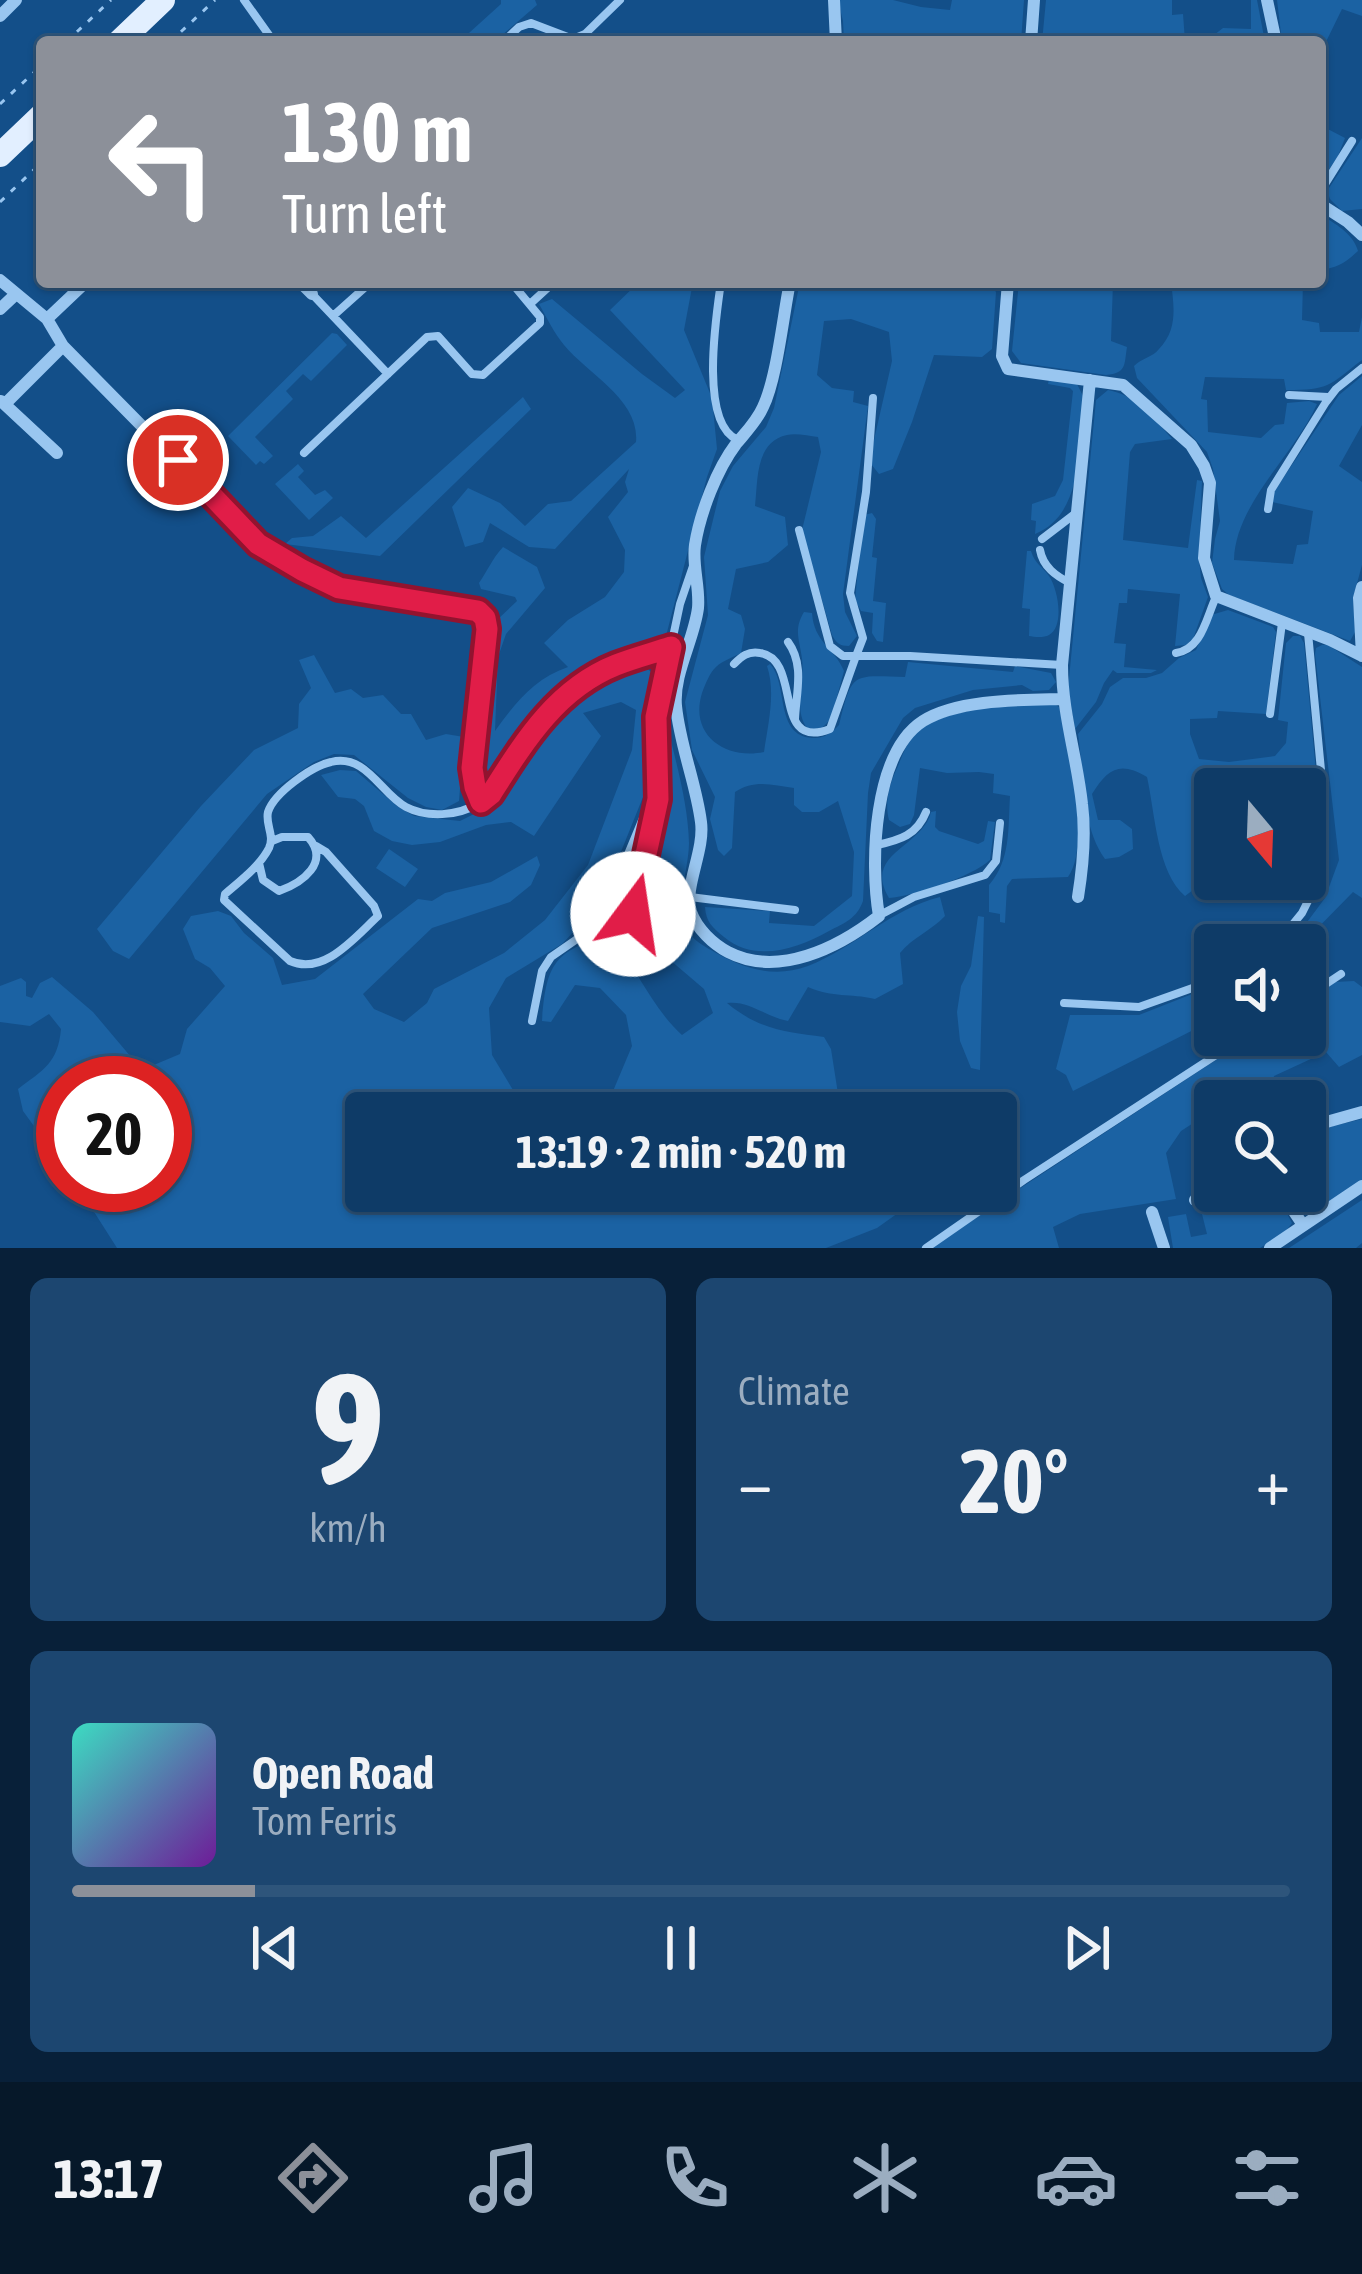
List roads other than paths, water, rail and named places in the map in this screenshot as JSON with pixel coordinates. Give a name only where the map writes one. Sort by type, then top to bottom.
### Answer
[{"type":"main road","points":[[125,36],[163,0]]},
{"type":"main road","points":[[0,155],[36,121]]},
{"type":"street","points":[[0,16],[16,0]]},
{"type":"street","points":[[834,0],[836,36]]},
{"type":"street","points":[[1031,36],[1034,0]]},
{"type":"street","points":[[1268,0],[1275,36]]},
{"type":"street","points":[[1326,207],[1355,219],[1362,235]]},
{"type":"street","points":[[0,280],[47,319],[63,346],[258,544],[302,570]]},
{"type":"street","points":[[47,319],[80,288]]},
{"type":"street","points":[[306,288],[312,294]]},
{"type":"street","points":[[789,288],[764,405],[721,467],[695,542],[699,602],[676,703],[702,825],[691,911],[715,945],[742,959],[767,964],[829,946],[879,916],[881,795],[891,762],[907,736],[926,719],[976,705],[1062,699]]},
{"type":"street","points":[[1008,288],[1002,356],[1008,369],[1124,385],[1191,445],[1210,482],[1204,557],[1216,596],[1362,656],[1362,587]]},
{"type":"street","points":[[0,308],[16,294]]},
{"type":"street","points":[[57,453],[3,402],[63,346]]},
{"type":"street","points":[[1078,897],[1085,838],[1062,699],[1062,665],[1090,380]]},
{"type":"street","points":[[1326,1122],[1362,1112]]},
{"type":"street","points":[[1270,1248],[1362,1186]]},
{"type":"street","points":[[1152,1212],[1164,1248]]},
{"type":"street","points":[[1294,1212],[1303,1226]]},
{"type":"lane","points":[[244,0],[270,36]]},
{"type":"lane","points":[[580,36],[620,0]]},
{"type":"lane","points":[[509,36],[531,23],[565,36]]},
{"type":"lane","points":[[1326,182],[1352,141]]},
{"type":"lane","points":[[333,316],[364,288]]},
{"type":"lane","points":[[304,453],[427,337],[437,336],[472,374],[483,375],[540,323],[540,316],[516,288]]},
{"type":"lane","points":[[530,304],[547,288]]},
{"type":"lane","points":[[720,288],[713,343],[720,425],[733,440],[739,440]]},
{"type":"lane","points":[[312,294],[388,374]]},
{"type":"lane","points":[[1268,509],[1271,490],[1330,397],[1362,368]]},
{"type":"lane","points":[[1289,395],[1330,397]]},
{"type":"lane","points":[[734,664],[749,653],[773,657],[781,665],[795,721],[815,734],[830,729],[862,638],[850,593],[866,492],[873,398]]},
{"type":"lane","points":[[1042,538],[1077,512]]},
{"type":"lane","points":[[799,530],[830,646],[843,656],[1062,665]]},
{"type":"lane","points":[[1040,550],[1045,564],[1070,583]]},
{"type":"lane","points":[[633,914],[658,799],[656,717],[680,604],[694,565]]},
{"type":"lane","points":[[302,570],[339,588],[464,607],[485,618],[472,768],[481,802]]},
{"type":"lane","points":[[1176,653],[1196,644],[1216,596]]},
{"type":"lane","points":[[1270,714],[1282,623]]},
{"type":"lane","points":[[1291,924],[1316,885],[1322,854],[1324,802],[1308,632]]},
{"type":"lane","points":[[788,642],[799,664],[795,721]]},
{"type":"lane","points":[[272,841],[308,837],[374,906],[378,916],[321,963],[300,966],[290,962],[224,900],[272,841],[269,810],[295,781],[327,762],[346,759],[405,807],[452,814],[491,794],[540,721],[570,691],[613,666],[671,647]]},
{"type":"lane","points":[[532,1021],[542,971],[551,957],[590,930],[604,912],[658,782]]},
{"type":"lane","points":[[878,845],[912,833],[926,812]]},
{"type":"lane","points":[[879,916],[914,897],[985,875],[996,861],[1000,823]]},
{"type":"lane","points":[[259,862],[263,880],[279,891],[312,867],[318,856],[316,846]]},
{"type":"lane","points":[[690,897],[795,910]]},
{"type":"lane","points":[[1326,984],[1341,974]]},
{"type":"lane","points":[[1064,1003],[1139,1007],[1194,987]]},
{"type":"lane","points":[[926,1248],[1215,1056]]}]
